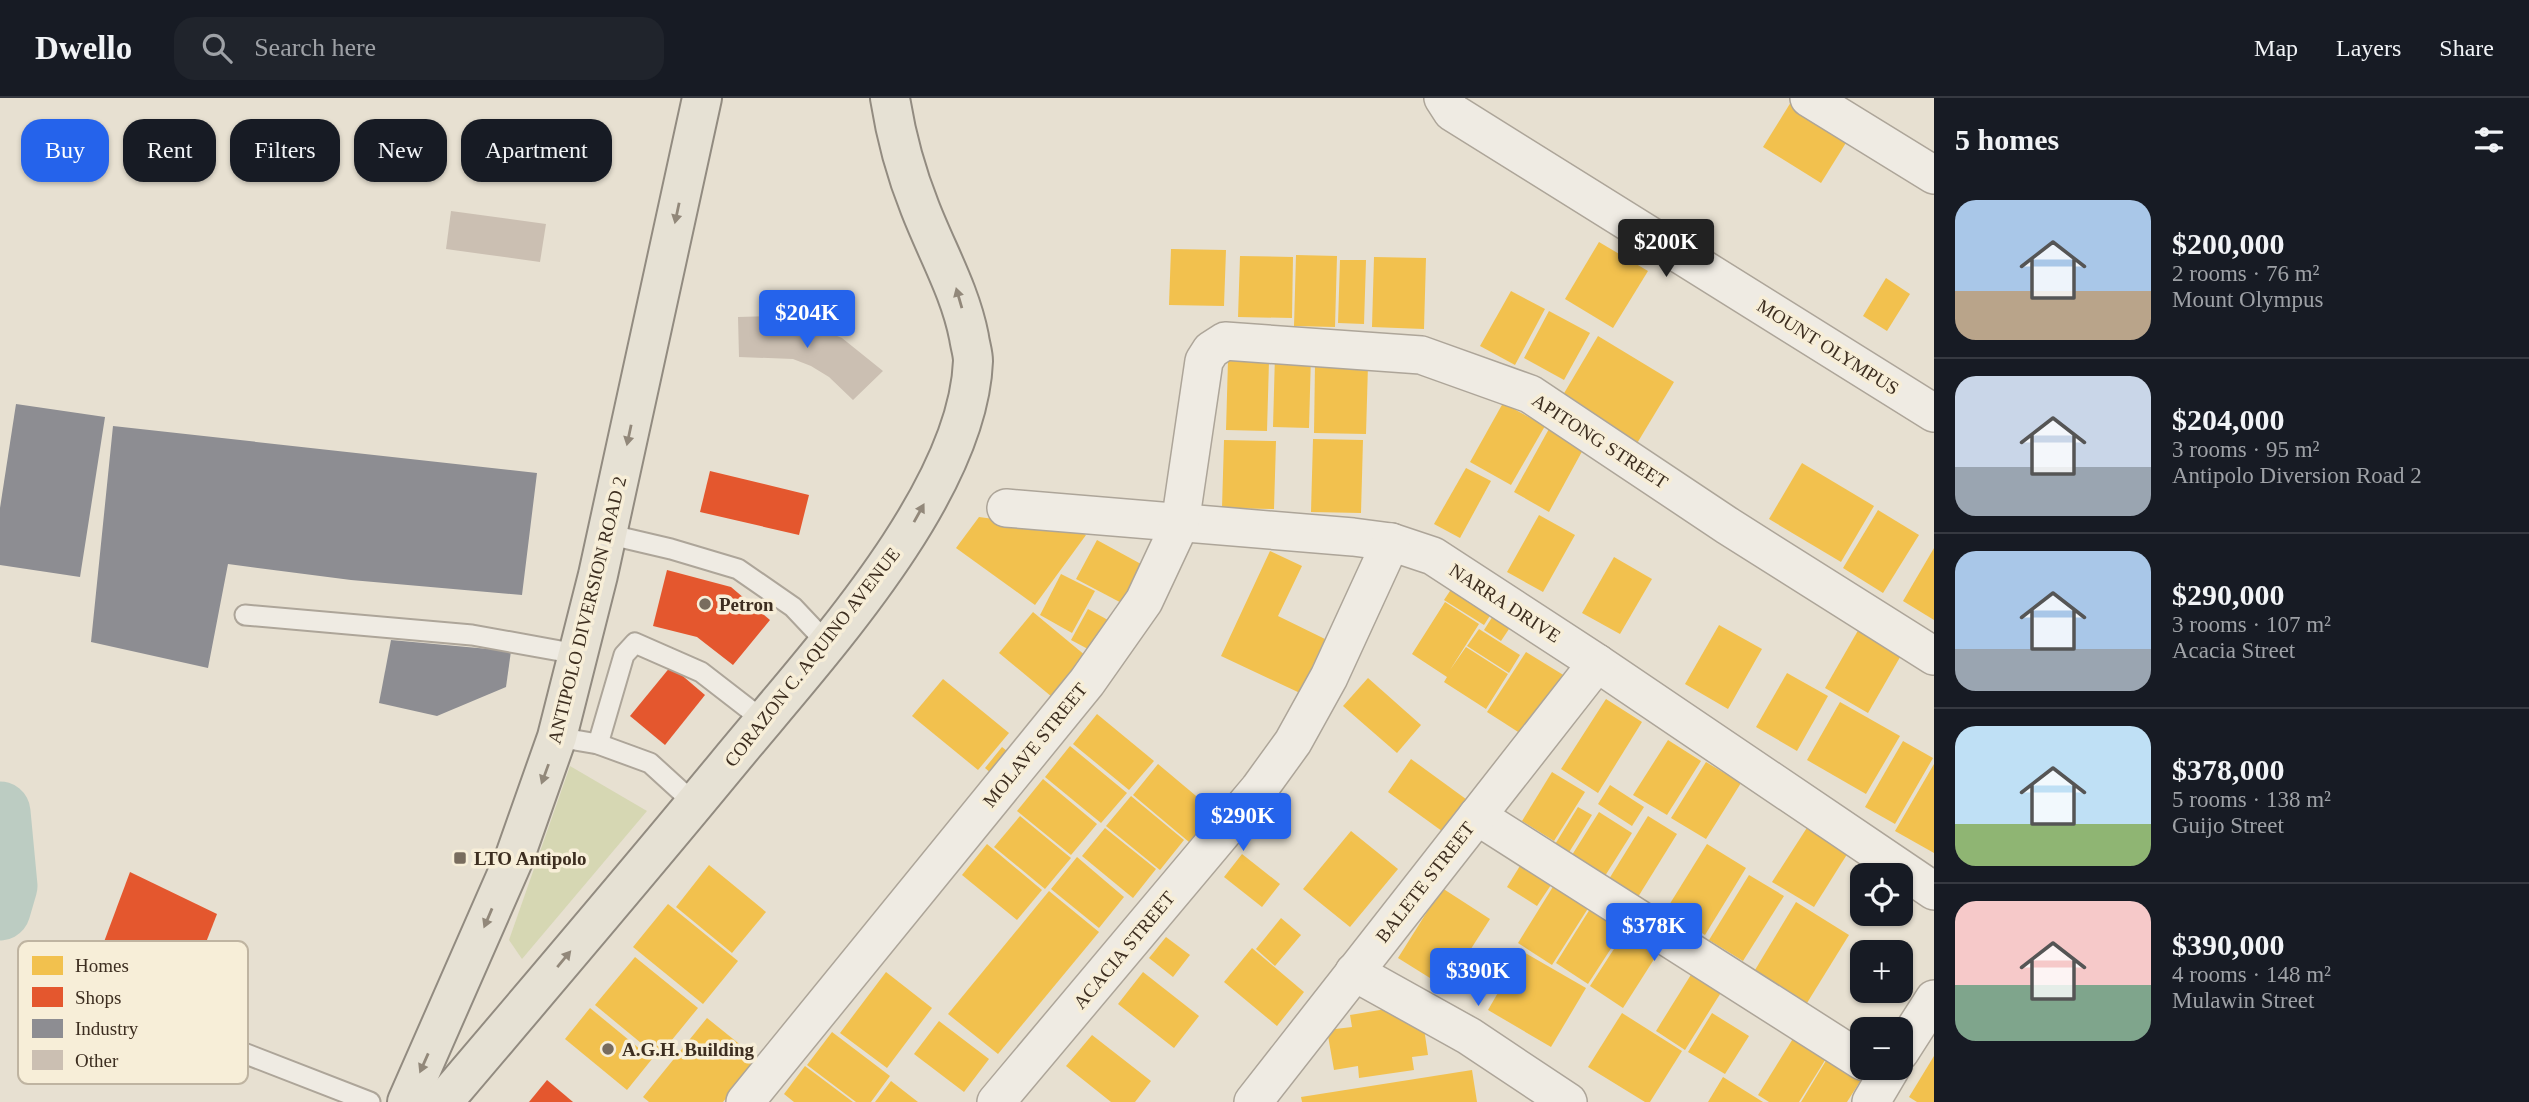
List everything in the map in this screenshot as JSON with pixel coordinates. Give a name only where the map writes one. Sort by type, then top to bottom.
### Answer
[{"type":"main road","name":"ANTIPOLO DIVERSION ROAD 2","points":[[407,1102],[515,856],[557,737],[607,534],[702,98]]},
{"type":"main road","name":"CORAZON C. AQUINO AVENUE","points":[[443,1102],[827,643],[902,543],[938,477],[965,415],[973,358],[957,289],[920,209],[898,138],[890,98]]},
{"type":"main road","points":[[461,980],[457,1023],[477,1040],[520,1012]]},
{"type":"street","name":"MOUNT OLYMPUS","points":[[1443,98],[1452,112],[1934,413]]},
{"type":"street","points":[[1809,98],[1934,175]]},
{"type":"street","name":"MOLAVE STREET","points":[[746,1102],[1087,682],[1144,601],[1180,524],[1204,361],[1211,350],[1225,341]]},
{"type":"street","name":"APITONG STREET","points":[[1225,341],[1421,355],[1530,394],[1728,526],[1934,656]]},
{"type":"street","name":"NARRA DRIVE","points":[[1006,508],[1391,542],[1433,556],[1597,663],[1934,891]]},
{"type":"street","name":"ACACIA STREET","points":[[996,1102],[1259,789],[1293,742],[1329,677],[1391,542]]},
{"type":"street","name":"BALETE STREET","points":[[1253,1102],[1597,663]]},
{"type":"street","points":[[1477,816],[1850,1051]]},
{"type":"street","points":[[1354,972],[1469,1036],[1568,1102]]},
{"type":"street","points":[[1913,1028],[1934,999]]},
{"type":"lane","points":[[607,534],[738,569],[793,607],[827,643]]},
{"type":"lane","points":[[245,615],[472,635],[577,653]]},
{"type":"lane","points":[[597,744],[624,655],[635,643],[701,672],[764,720]]},
{"type":"lane","points":[[557,737],[597,744],[650,763],[695,804]]},
{"type":"lane","points":[[248,1054],[370,1102]]},
{"type":"green space","points":[[570,766],[647,811],[522,959],[509,940]]},
{"type":"building: Homes","points":[[1791,102],[1849,138],[1821,183],[1763,147]]},
{"type":"building: Homes","points":[[1599,242],[1648,271],[1613,328],[1565,299]]},
{"type":"building: Homes","points":[[1171,249],[1226,250],[1224,306],[1169,305]]},
{"type":"building: Homes","points":[[1296,255],[1337,256],[1335,327],[1294,326]]},
{"type":"building: Homes","points":[[1240,256],[1293,257],[1292,318],[1238,317]]},
{"type":"building: Homes","points":[[1374,257],[1426,258],[1424,329],[1372,327]]},
{"type":"building: Homes","points":[[1340,260],[1366,260],[1364,324],[1338,323]]},
{"type":"building: Homes","points":[[1886,278],[1910,294],[1887,331],[1863,316]]},
{"type":"building: Homes","points":[[1511,291],[1545,309],[1515,365],[1480,346]]},
{"type":"building: Homes","points":[[1549,311],[1590,333],[1564,380],[1524,358]]},
{"type":"building: Homes","points":[[1598,336],[1674,382],[1636,445],[1560,400]]},
{"type":"building: Homes","points":[[1275,354],[1311,355],[1309,428],[1273,427]]},
{"type":"building: Homes","points":[[1228,360],[1269,361],[1267,431],[1226,430]]},
{"type":"building: Homes","points":[[1315,364],[1368,365],[1366,434],[1314,433]]},
{"type":"building: Homes","points":[[1503,403],[1545,426],[1511,485],[1470,462]]},
{"type":"building: Homes","points":[[1550,427],[1585,446],[1549,512],[1514,492]]},
{"type":"building: Homes","points":[[1313,439],[1363,440],[1361,513],[1311,512]]},
{"type":"building: Homes","points":[[1224,440],[1276,441],[1274,509],[1222,508]]},
{"type":"building: Homes","points":[[1802,463],[1874,506],[1841,562],[1769,519]]},
{"type":"building: Homes","points":[[1466,468],[1491,481],[1460,538],[1434,524]]},
{"type":"building: Homes","points":[[1878,510],[1919,535],[1883,593],[1843,568]]},
{"type":"building: Homes","points":[[1539,515],[1575,535],[1543,592],[1507,572]]},
{"type":"building: Homes","points":[[979,517],[1077,530],[1086,535],[1035,605],[956,548]]},
{"type":"building: Homes","points":[[1097,540],[1152,570],[1131,608],[1076,579]]},
{"type":"building: Homes","points":[[1934,548],[1934,620],[1903,601]]},
{"type":"building: Homes","points":[[1270,551],[1302,566],[1278,616],[1325,639],[1300,693],[1221,656]]},
{"type":"building: Homes","points":[[1614,557],[1652,579],[1620,634],[1582,613]]},
{"type":"building: Homes","points":[[1061,574],[1095,591],[1072,633],[1040,615]]},
{"type":"building: Homes","points":[[1454,585],[1493,611],[1484,625],[1444,600]]},
{"type":"building: Homes","points":[[1445,602],[1479,624],[1450,670],[1466,647],[1508,674],[1486,709],[1444,682],[1447,677],[1412,654]]},
{"type":"building: Homes","points":[[1498,608],[1515,620],[1501,641],[1484,630]]},
{"type":"building: Homes","points":[[1088,609],[1117,625],[1101,656],[1071,640]]},
{"type":"building: Homes","points":[[1033,612],[1086,656],[1052,697],[999,653]]},
{"type":"building: Homes","points":[[1719,625],[1762,649],[1728,709],[1685,684]]},
{"type":"building: Homes","points":[[1860,627],[1903,652],[1868,713],[1825,688]]},
{"type":"building: Homes","points":[[1479,629],[1520,655],[1509,673],[1467,646]]},
{"type":"building: Homes","points":[[1526,652],[1565,676],[1526,737],[1487,712]]},
{"type":"building: Homes","points":[[1787,673],[1828,696],[1797,751],[1756,727]]},
{"type":"building: Homes","points":[[1368,678],[1421,725],[1397,753],[1343,706]]},
{"type":"building: Homes","points":[[943,679],[1009,733],[978,770],[912,716]]},
{"type":"building: Homes","points":[[1606,699],[1642,722],[1598,793],[1561,769]]},
{"type":"building: Homes","points":[[1840,702],[1900,736],[1866,794],[1807,760]]},
{"type":"building: Homes","points":[[1097,714],[1154,761],[1129,790],[1073,744]]},
{"type":"building: Homes","points":[[1668,740],[1701,761],[1667,815],[1633,795]]},
{"type":"building: Homes","points":[[1903,741],[1933,758],[1895,824],[1865,807]]},
{"type":"building: Homes","points":[[1070,746],[1127,793],[1101,823],[1045,777]]},
{"type":"building: Homes","points":[[1002,747],[1017,759],[999,780],[985,768]]},
{"type":"building: Homes","points":[[1411,759],[1470,802],[1446,834],[1388,792]]},
{"type":"building: Homes","points":[[1706,762],[1741,783],[1706,839],[1671,818]]},
{"type":"building: Homes","points":[[1158,764],[1214,811],[1189,842],[1133,795]]},
{"type":"building: Homes","points":[[1934,764],[1934,853],[1895,831]]},
{"type":"building: Homes","points":[[1552,772],[1585,792],[1554,841],[1522,821]]},
{"type":"building: Homes","points":[[1043,779],[1097,824],[1071,855],[1017,811]]},
{"type":"building: Homes","points":[[1610,785],[1644,807],[1632,826],[1598,804]]},
{"type":"building: Homes","points":[[1131,796],[1184,840],[1160,870],[1106,826]]},
{"type":"building: Homes","points":[[1578,807],[1592,815],[1568,854],[1554,846]]},
{"type":"building: Homes","points":[[1599,812],[1632,833],[1605,876],[1572,855]]},
{"type":"building: Homes","points":[[1020,816],[1071,858],[1045,889],[994,847]]},
{"type":"building: Homes","points":[[1648,816],[1677,834],[1638,897],[1609,879]]},
{"type":"building: Homes","points":[[1810,823],[1851,848],[1814,907],[1772,882]]},
{"type":"building: Homes","points":[[1105,828],[1156,869],[1133,898],[1082,856]]},
{"type":"building: Homes","points":[[1351,831],[1398,869],[1350,927],[1303,889]]},
{"type":"building: Homes","points":[[987,844],[1042,890],[1017,920],[962,875]]},
{"type":"building: Homes","points":[[1707,844],[1746,868],[1705,935],[1666,910]]},
{"type":"building: Homes","points":[[1242,854],[1280,884],[1262,907],[1224,877]]},
{"type":"building: Homes","points":[[1526,856],[1557,876],[1537,906],[1507,887]]},
{"type":"building: Homes","points":[[1077,857],[1124,897],[1099,928],[1051,889]]},
{"type":"building: Homes","points":[[709,865],[766,912],[732,953],[676,907]]},
{"type":"building: Homes","points":[[1749,875],[1784,896],[1743,961],[1709,940]]},
{"type":"building: Homes","points":[[1559,877],[1594,899],[1552,965],[1518,943]]},
{"type":"building: Homes","points":[[1442,888],[1490,919],[1446,988],[1398,958]]},
{"type":"building: Homes","points":[[1049,891],[1099,932],[998,1054],[948,1014]]},
{"type":"building: Homes","points":[[1796,902],[1849,935],[1807,1003],[1755,970]]},
{"type":"building: Homes","points":[[668,904],[738,961],[703,1004],[633,947]]},
{"type":"building: Homes","points":[[1590,909],[1623,930],[1588,984],[1556,963]]},
{"type":"building: Homes","points":[[1281,918],[1301,935],[1275,966],[1256,949]]},
{"type":"building: Homes","points":[[1632,921],[1665,942],[1623,1008],[1590,986]]},
{"type":"building: Homes","points":[[1166,937],[1190,955],[1173,977],[1149,958]]},
{"type":"building: Homes","points":[[1252,948],[1304,992],[1277,1026],[1224,982]]},
{"type":"building: Homes","points":[[1522,951],[1586,988],[1551,1047],[1488,1010]]},
{"type":"building: Homes","points":[[635,957],[698,1008],[658,1057],[595,1005]]},
{"type":"building: Homes","points":[[1697,965],[1727,983],[1685,1050],[1656,1031]]},
{"type":"building: Homes","points":[[886,972],[932,1008],[887,1068],[840,1033]]},
{"type":"building: Homes","points":[[1143,972],[1199,1016],[1174,1048],[1118,1004]]},
{"type":"building: Homes","points":[[1404,1006],[1422,1015],[1428,1055],[1412,1057],[1414,1070],[1359,1078],[1358,1066],[1334,1070],[1327,1030],[1352,1027],[1350,1015]]},
{"type":"building: Homes","name":"A.G.H. Building","points":[[590,1008],[652,1059],[627,1090],[565,1039]]},
{"type":"building: Homes","points":[[1622,1013],[1682,1051],[1650,1102],[1645,1102],[1588,1067]]},
{"type":"building: Homes","points":[[1712,1013],[1749,1036],[1725,1074],[1688,1052]]},
{"type":"building: Homes","points":[[707,1018],[758,1059],[723,1102],[649,1102],[643,1097]]},
{"type":"building: Homes","points":[[939,1021],[989,1059],[964,1092],[914,1054]]},
{"type":"building: Homes","points":[[832,1032],[890,1076],[871,1102],[856,1102],[807,1065]]},
{"type":"building: Homes","points":[[1092,1035],[1151,1081],[1135,1102],[1111,1102],[1066,1066]]},
{"type":"building: Homes","points":[[1794,1037],[1827,1057],[1799,1102],[1769,1102],[1758,1095]]},
{"type":"building: Homes","points":[[1934,1056],[1934,1102],[1917,1102],[1909,1097]]},
{"type":"building: Homes","points":[[1827,1059],[1850,1073],[1850,1080],[1861,1080],[1847,1102],[1801,1102]]},
{"type":"building: Homes","points":[[805,1066],[853,1102],[794,1102],[784,1094]]},
{"type":"building: Homes","points":[[1472,1070],[1477,1102],[1302,1102],[1301,1097]]},
{"type":"building: Homes","points":[[1723,1077],[1763,1102],[1708,1102]]},
{"type":"building: Homes","points":[[891,1081],[918,1102],[875,1102]]},
{"type":"building: Shops","points":[[710,471],[809,495],[799,535],[700,512]]},
{"type":"building: Shops","name":"Petron","points":[[667,570],[731,587],[770,620],[733,665],[697,637],[653,626]]},
{"type":"building: Shops","points":[[671,666],[705,695],[665,745],[630,716]]},
{"type":"building: Shops","points":[[130,872],[217,914],[207,941],[104,941]]},
{"type":"building: Shops","points":[[547,1080],[573,1102],[529,1102]]},
{"type":"building: Industry","points":[[16,404],[105,417],[80,577],[0,565],[0,508]]},
{"type":"building: Industry","points":[[113,426],[537,473],[522,595],[351,580],[228,564],[208,668],[91,642]]},
{"type":"building: Industry","points":[[391,640],[511,651],[506,687],[437,716],[379,703]]},
{"type":"building: Other","points":[[451,211],[546,224],[540,262],[446,249]]},
{"type":"building: Other","points":[[738,317],[797,319],[842,338],[883,371],[853,400],[829,377],[793,359],[739,357]]},
{"type":"waterway","points":[[0,812],[7,886],[0,910]]},
{"type":"place","name":"Petron","points":[[705,604]]},
{"type":"place","name":"LTO Antipolo","points":[[460,858]]},
{"type":"place","name":"A.G.H. Building","points":[[608,1049]]}]
